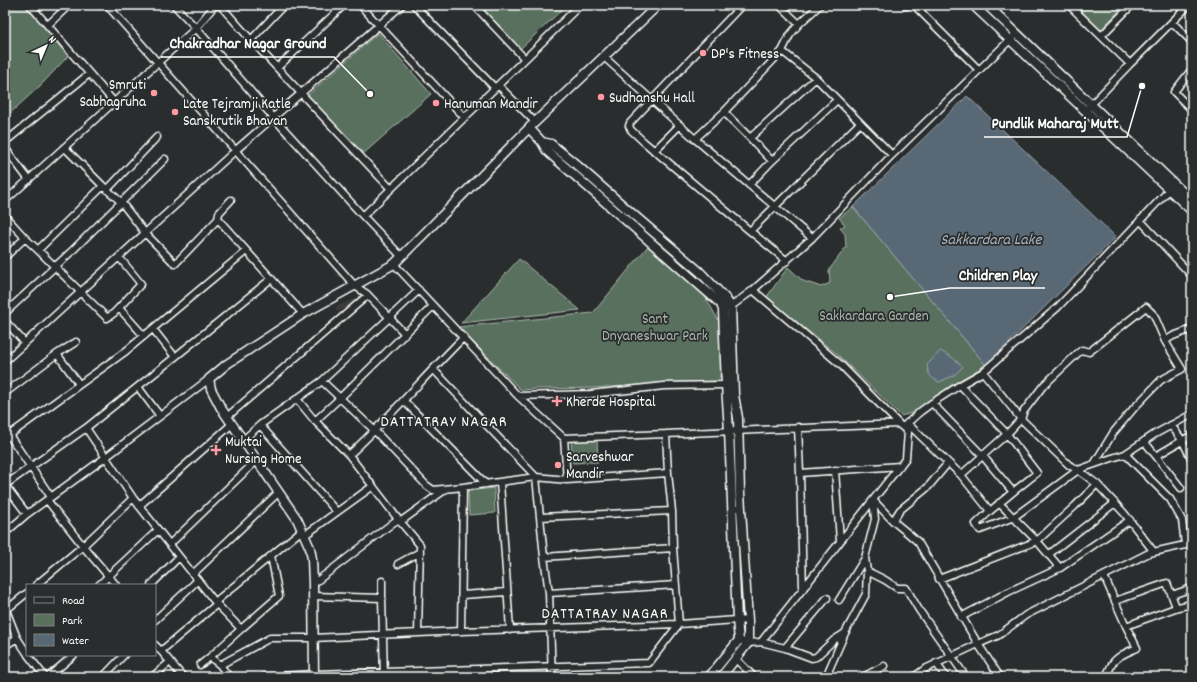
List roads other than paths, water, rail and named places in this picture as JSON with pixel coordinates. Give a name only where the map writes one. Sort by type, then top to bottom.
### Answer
[{"type":"main road","points":[[973,5],[1085,111],[1172,187],[1191,199]]},
{"type":"main road","points":[[987,5],[1092,104],[1172,187],[1192,211]]},
{"type":"main road","points":[[314,675],[313,584],[310,548],[297,519],[227,417],[211,389],[209,379],[227,364],[303,314],[394,264],[532,125],[604,57],[652,7]]},
{"type":"main road","points":[[532,125],[546,151],[644,230],[727,309],[729,353],[738,418],[734,431],[737,620],[739,640],[709,677]]},
{"type":"main road","points":[[721,677],[748,643],[748,621],[741,515],[734,431],[726,385],[729,353]]},
{"type":"street","points":[[30,5],[114,102]]},
{"type":"street","points":[[48,26],[69,5]]},
{"type":"street","points":[[107,5],[355,286],[368,295],[405,334]]},
{"type":"street","points":[[174,5],[196,28],[273,117],[363,216],[402,256]]},
{"type":"street","points":[[5,201],[196,28],[215,5]]},
{"type":"street","points":[[220,5],[391,189]]},
{"type":"street","points":[[251,40],[284,5]]},
{"type":"street","points":[[278,67],[344,5]]},
{"type":"street","points":[[360,5],[464,117]]},
{"type":"street","points":[[5,361],[236,150],[402,5]]},
{"type":"street","points":[[414,5],[496,86],[532,125]]},
{"type":"street","points":[[474,5],[525,59]]},
{"type":"street","points":[[363,216],[580,5]]},
{"type":"street","points":[[742,5],[651,100],[629,126],[631,130],[654,151],[787,261]]},
{"type":"street","points":[[695,139],[724,112],[782,51],[790,35],[799,24],[820,5]]},
{"type":"street","points":[[914,5],[979,70]]},
{"type":"street","points":[[1069,5],[1130,64]]},
{"type":"street","points":[[1085,111],[1189,5]]},
{"type":"street","points":[[782,6],[799,24]]},
{"type":"street","points":[[1101,36],[1130,6]]},
{"type":"street","points":[[1172,22],[1192,42]]},
{"type":"street","points":[[727,309],[753,290],[812,238],[892,155],[1017,33]]},
{"type":"street","points":[[782,51],[816,78],[892,155]]},
{"type":"street","points":[[604,57],[695,139],[812,238]]},
{"type":"street","points":[[1192,69],[1174,92],[1192,110]]},
{"type":"street","points":[[5,142],[89,74]]},
{"type":"street","points":[[750,138],[816,78]]},
{"type":"street","points":[[749,185],[772,161],[837,100]]},
{"type":"street","points":[[724,112],[772,161]]},
{"type":"street","points":[[750,231],[860,123]]},
{"type":"street","points":[[654,151],[680,125]]},
{"type":"street","points":[[38,250],[157,137]]},
{"type":"street","points":[[5,148],[29,180]]},
{"type":"street","points":[[65,148],[121,202],[145,233],[175,264],[218,219],[219,213],[231,200]]},
{"type":"street","points":[[5,313],[165,159]]},
{"type":"street","points":[[564,438],[798,427],[903,425],[932,403],[983,372],[1058,307],[1172,187]]},
{"type":"street","points":[[5,216],[25,238],[107,318],[119,308],[141,284],[119,257]]},
{"type":"street","points":[[218,219],[303,314]]},
{"type":"street","points":[[1140,220],[1192,276]]},
{"type":"street","points":[[5,257],[25,238]]},
{"type":"street","points":[[7,437],[126,351],[246,251]]},
{"type":"street","points":[[394,264],[518,396],[564,438],[568,480]]},
{"type":"street","points":[[27,514],[5,485],[86,428],[271,279]]},
{"type":"street","points":[[243,440],[322,381],[419,290]]},
{"type":"street","points":[[753,290],[841,365],[903,425],[961,475],[990,511]]},
{"type":"street","points":[[227,417],[329,327],[368,295]]},
{"type":"street","points":[[315,420],[340,398],[432,306]]},
{"type":"street","points":[[961,475],[1007,434],[1021,419],[1024,411],[1043,386],[1078,353],[1082,350],[1089,352],[1146,307],[1154,316],[1165,341],[1182,369],[1161,380],[1134,408],[1113,433],[1094,464]]},
{"type":"street","points":[[119,308],[144,336]]},
{"type":"street","points":[[5,321],[25,343]]},
{"type":"street","points":[[1165,341],[1173,336],[1192,329]]},
{"type":"street","points":[[152,330],[175,357]]},
{"type":"street","points":[[349,455],[375,431],[464,337]]},
{"type":"street","points":[[5,393],[57,354],[76,342]]},
{"type":"street","points":[[57,354],[79,384]]},
{"type":"street","points":[[433,368],[536,477],[549,593],[552,677]]},
{"type":"street","points":[[983,372],[1021,419],[1069,465],[1097,484],[1130,520],[1154,552]]},
{"type":"street","points":[[5,533],[27,514],[106,457],[209,379]]},
{"type":"street","points":[[322,381],[375,431],[426,485],[433,490],[463,488],[536,477],[568,480],[668,473]]},
{"type":"street","points":[[518,396],[591,394],[664,386],[726,385]]},
{"type":"street","points":[[960,385],[1007,434],[1037,473],[976,524],[980,530],[1014,517],[1078,470],[1125,454],[1144,441],[1192,414]]},
{"type":"street","points":[[138,387],[160,416]]},
{"type":"street","points":[[298,399],[315,420],[349,455],[399,521],[420,545],[418,633]]},
{"type":"street","points":[[404,401],[486,484]]},
{"type":"street","points":[[932,403],[982,456],[1013,492]]},
{"type":"street","points":[[139,506],[232,424]]},
{"type":"street","points":[[761,642],[906,458],[908,432],[903,425]]},
{"type":"street","points":[[1171,425],[1182,440],[1192,460]]},
{"type":"street","points":[[260,426],[337,512]]},
{"type":"street","points":[[798,427],[803,589]]},
{"type":"street","points":[[86,428],[139,506],[216,603],[241,629]]},
{"type":"street","points":[[5,429],[7,437],[30,467],[49,498],[83,546],[115,584]]},
{"type":"street","points":[[264,677],[384,675],[552,666],[649,663],[679,624],[666,434]]},
{"type":"street","points":[[1156,456],[1192,434]]},
{"type":"street","points":[[1144,441],[1181,488]]},
{"type":"street","points":[[1125,454],[1170,499],[1182,520],[1185,545]]},
{"type":"street","points":[[170,544],[257,460]]},
{"type":"street","points":[[893,521],[900,510],[928,487],[948,463]]},
{"type":"street","points":[[800,472],[900,466]]},
{"type":"street","points":[[835,470],[840,541]]},
{"type":"street","points":[[500,482],[510,630]]},
{"type":"street","points":[[940,579],[1037,541],[1097,484]]},
{"type":"street","points":[[161,651],[271,556],[337,512],[372,486]]},
{"type":"street","points":[[461,631],[463,488]]},
{"type":"street","points":[[313,584],[399,521],[446,489]]},
{"type":"street","points":[[193,574],[279,492]]},
{"type":"street","points":[[37,584],[83,546],[133,498]]},
{"type":"street","points":[[874,500],[893,521],[918,542],[978,644],[1000,677]]},
{"type":"street","points":[[839,600],[865,558],[875,519],[874,500]]},
{"type":"street","points":[[1000,503],[1037,541],[1060,568]]},
{"type":"street","points":[[1048,555],[1115,503]]},
{"type":"street","points":[[540,517],[672,511]]},
{"type":"street","points":[[962,616],[1008,592],[1060,568],[1130,520]]},
{"type":"street","points":[[100,584],[158,530]]},
{"type":"street","points":[[914,677],[936,663],[999,635],[1026,615],[1149,553],[1185,545],[1192,546]]},
{"type":"street","points":[[544,557],[673,548]]},
{"type":"street","points":[[398,564],[420,552]]},
{"type":"street","points":[[200,665],[279,596],[271,556]]},
{"type":"street","points":[[152,584],[179,557]]},
{"type":"street","points":[[825,677],[845,633],[866,594],[867,571],[865,558]]},
{"type":"street","points":[[867,571],[886,580],[897,588],[906,588],[919,610],[966,677]]},
{"type":"street","points":[[1104,576],[1137,648],[1117,658],[1111,664],[1105,677]]},
{"type":"street","points":[[156,619],[198,580]]},
{"type":"street","points":[[382,580],[384,675]]},
{"type":"street","points":[[1115,601],[1167,583],[1176,607]]},
{"type":"street","points":[[549,593],[676,585]]},
{"type":"street","points":[[1172,595],[1192,588]]},
{"type":"street","points":[[462,595],[507,592]]},
{"type":"street","points":[[26,594],[6,609],[17,638],[26,651]]},
{"type":"street","points":[[313,596],[382,598]]},
{"type":"street","points":[[785,648],[827,598]]},
{"type":"street","points":[[1126,626],[1176,607],[1192,604]]},
{"type":"street","points":[[220,665],[270,638],[314,638],[461,631],[679,624],[737,620],[748,621]]},
{"type":"street","points":[[739,640],[748,643],[761,642],[785,648],[812,658],[816,657],[834,640],[845,633]]},
{"type":"street","points":[[5,646],[17,638]]},
{"type":"street","points":[[156,646],[183,677]]},
{"type":"street","points":[[30,656],[46,677],[73,656]]},
{"type":"street","points":[[103,677],[123,656]]},
{"type":"street","points":[[210,657],[220,665],[229,677]]},
{"type":"street","points":[[736,659],[754,677]]},
{"type":"street","points":[[152,677],[170,662]]},
{"type":"street","points":[[936,663],[946,677]]},
{"type":"street","points":[[863,677],[884,666]]},
{"type":"water","name":"Sakkardara Lake","points":[[967,96],[1116,237],[986,365],[853,207]]},
{"type":"water","points":[[940,351],[952,357],[963,367],[953,376],[939,382],[933,379],[930,375],[927,365]]},
{"type":"place","name":"DP's Fitness","points":[[703,53]]},
{"type":"place","name":"Pundlik Maharaj Mutt","points":[[1142,86]]},
{"type":"place","name":"Smruti Sabhagruha","points":[[154,93]]},
{"type":"place","name":"Chakradhar Nagar Ground","points":[[370,94]]},
{"type":"place","name":"Sudhanshu Hall","points":[[601,97]]},
{"type":"place","name":"Hanuman Mandir","points":[[436,103]]},
{"type":"place","name":"Late Tejramji Katle Sanskrutik Bhavan","points":[[175,112]]},
{"type":"place","name":"Children Play","points":[[890,297]]},
{"type":"place","name":"Kherde Hospital","points":[[557,401]]},
{"type":"place","name":"Muktai Nursing Home","points":[[216,450]]},
{"type":"place","name":"Sarveshwar Mandir","points":[[558,465]]},
{"type":"district","name":"DATTATRAY NAGAR","points":[[444,420]]},
{"type":"district","name":"DATTATRAY NAGAR","points":[[605,612]]},
{"type":"park label","name":"Sakkardara Garden","points":[[874,315]]},
{"type":"park label","name":"Sant Dnyaneshwar Park","points":[[655,326]]}]
